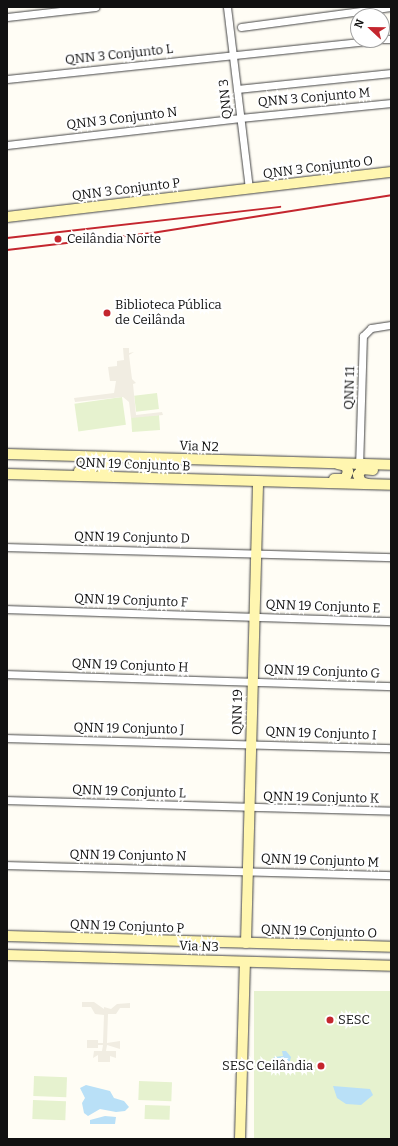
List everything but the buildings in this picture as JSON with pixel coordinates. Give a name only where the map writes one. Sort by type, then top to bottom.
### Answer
[{"type":"main road","name":"QNN 3 Conjunto O","points":[[249,189],[391,172]]},
{"type":"main road","name":"QNN 3 Conjunto P","points":[[7,217],[249,189]]},
{"type":"main road","name":"Via N2","points":[[7,454],[335,463],[359,468],[391,465]]},
{"type":"main road","points":[[7,474],[41,470],[88,471],[92,469],[91,459],[74,456]]},
{"type":"main road","points":[[116,477],[103,473],[102,468],[105,462],[156,464],[190,460]]},
{"type":"main road","points":[[260,482],[292,477],[345,479],[348,469],[335,463]]},
{"type":"main road","points":[[371,485],[359,480],[359,468],[391,470]]},
{"type":"main road","name":"QNN 19 Conjunto B","points":[[7,474],[260,482]]},
{"type":"main road","points":[[260,482],[391,485]]},
{"type":"main road","name":"QNN 19","points":[[246,943],[249,870],[252,681],[260,482]]},
{"type":"main road","name":"QNN 19 Conjunto P","points":[[7,936],[246,943]]},
{"type":"main road","points":[[7,954],[35,950],[77,951],[81,944],[75,938]]},
{"type":"main road","points":[[97,957],[91,949],[98,942],[145,945],[166,941]]},
{"type":"main road","name":"QNN 19 Conjunto O","points":[[246,943],[391,947]]},
{"type":"main road","name":"Via N3","points":[[7,954],[391,966]]},
{"type":"main road","points":[[264,962],[291,958],[391,961]]},
{"type":"main road","points":[[240,1139],[245,962]]},
{"type":"street","points":[[7,17],[95,7]]},
{"type":"street","name":"QNN 3","points":[[227,7],[249,189]]},
{"type":"street","points":[[241,27],[391,7]]},
{"type":"street","name":"QNN 3 Conjunto L","points":[[7,79],[350,43]]},
{"type":"street","points":[[237,89],[391,73]]},
{"type":"street","name":"QNN 3 Conjunto M","points":[[240,118],[391,103]]},
{"type":"street","name":"QNN 3 Conjunto N","points":[[7,145],[240,118]]},
{"type":"street","name":"QNN 11","points":[[359,468],[364,336],[371,328],[391,325]]},
{"type":"street","name":"QNN 19 Conjunto D","points":[[7,546],[391,557]]},
{"type":"street","name":"QNN 19 Conjunto F","points":[[7,609],[255,617]]},
{"type":"street","name":"QNN 19 Conjunto E","points":[[255,617],[391,621]]},
{"type":"street","name":"QNN 19 Conjunto H","points":[[7,674],[252,681]]},
{"type":"street","name":"QNN 19 Conjunto G","points":[[252,681],[391,686]]},
{"type":"street","name":"QNN 19 Conjunto J","points":[[7,738],[251,744]]},
{"type":"street","name":"QNN 19 Conjunto I","points":[[251,744],[391,748]]},
{"type":"street","name":"QNN 19 Conjunto L","points":[[7,800],[250,808]]},
{"type":"street","name":"QNN 19 Conjunto K","points":[[250,808],[391,811]]},
{"type":"street","name":"QNN 19 Conjunto N","points":[[7,865],[249,870]]},
{"type":"street","name":"QNN 19 Conjunto M","points":[[249,870],[391,875]]},
{"type":"green space","points":[[157,393],[159,409],[136,412],[134,396]]},
{"type":"green space","points":[[122,397],[126,425],[78,431],[74,404]]},
{"type":"green space","points":[[159,415],[160,430],[132,432],[131,417]]},
{"type":"green space","name":"SESC Ceilândia","points":[[254,991],[391,991],[391,1139],[254,1139]]},
{"type":"green space","points":[[34,1076],[67,1077],[66,1097],[33,1096]]},
{"type":"green space","points":[[139,1081],[172,1082],[171,1101],[138,1100]]},
{"type":"green space","points":[[33,1100],[66,1101],[65,1120],[32,1119]]},
{"type":"green space","points":[[145,1105],[170,1106],[169,1120],[145,1119]]},
{"type":"shaded area","points":[[123,348],[129,348],[129,353],[134,352],[129,355],[132,379],[136,383],[133,384],[136,415],[162,412],[163,415],[131,418],[129,402],[123,397],[75,402],[74,398],[114,393],[116,381],[110,381],[108,367],[117,366],[117,361],[124,360]]},
{"type":"shaded area","points":[[82,1002],[94,1002],[104,1009],[104,1007],[111,1009],[117,1004],[130,1003],[130,1008],[120,1008],[116,1014],[108,1014],[107,1043],[120,1041],[120,1049],[107,1045],[106,1051],[116,1051],[116,1058],[110,1056],[110,1062],[98,1062],[98,1055],[93,1058],[94,1051],[102,1051],[103,1045],[98,1045],[98,1048],[87,1048],[87,1040],[98,1040],[98,1043],[103,1043],[104,1015],[95,1014],[91,1007],[82,1007]]},
{"type":"water","points":[[282,1051],[286,1051],[291,1057],[288,1069],[272,1063],[274,1057],[283,1056]]},
{"type":"water","points":[[86,1085],[110,1091],[114,1098],[124,1101],[129,1107],[125,1111],[116,1112],[100,1109],[88,1116],[84,1113],[82,1103],[85,1098],[80,1088]]},
{"type":"water","points":[[333,1086],[370,1089],[373,1095],[361,1105],[346,1104],[337,1098]]},
{"type":"water","points":[[105,1116],[116,1117],[115,1124],[90,1124],[90,1120]]},
{"type":"railway","points":[[7,250],[152,233],[391,195]]},
{"type":"railway","points":[[7,238],[280,207]]},
{"type":"place","name":"Ceilândia Norte","points":[[58,239]]},
{"type":"place","name":"Biblioteca Pública de Ceilânda","points":[[107,313]]},
{"type":"place","name":"SESC","points":[[330,1020]]},
{"type":"place","name":"SESC Ceilândia","points":[[321,1066]]}]
